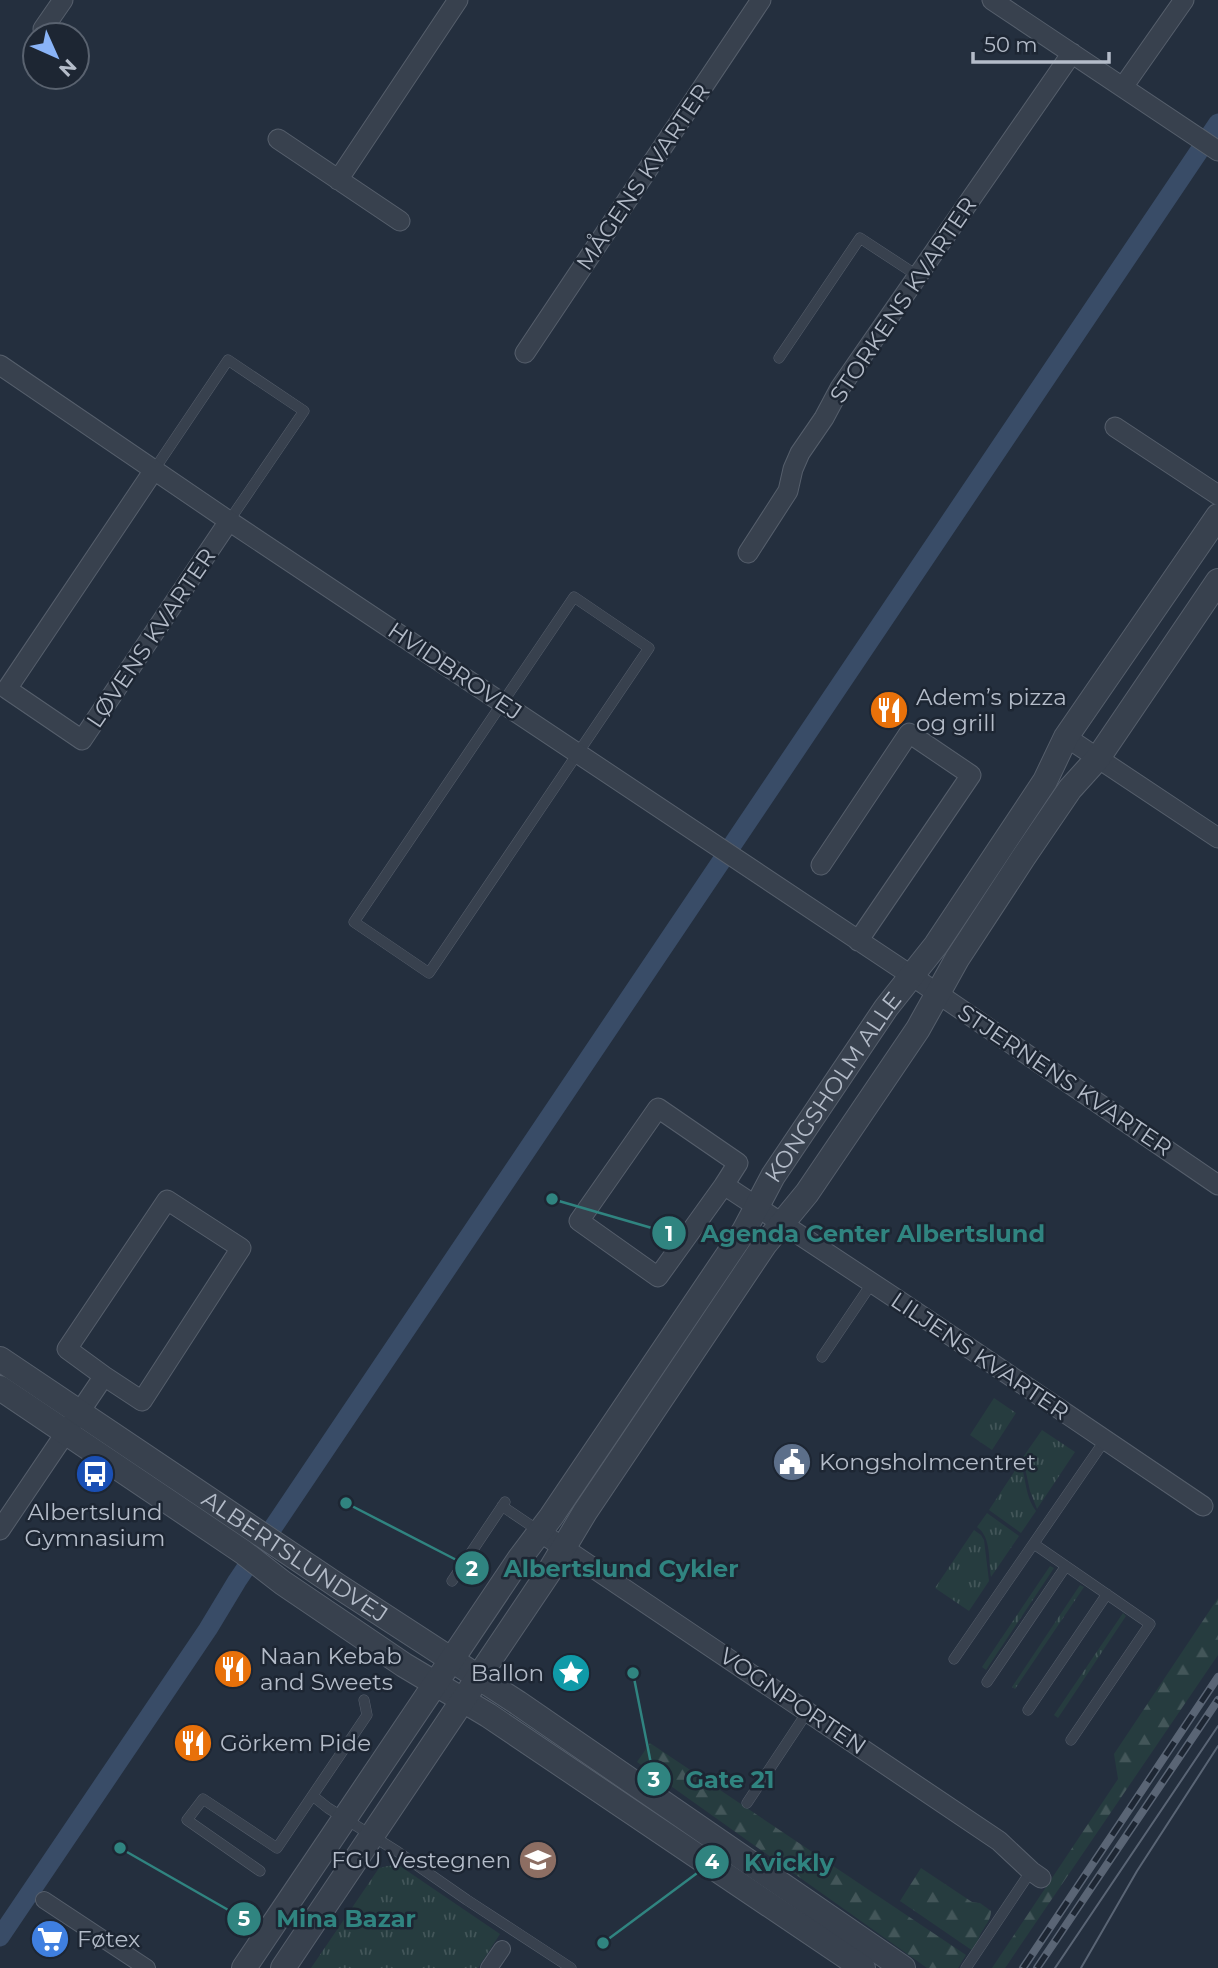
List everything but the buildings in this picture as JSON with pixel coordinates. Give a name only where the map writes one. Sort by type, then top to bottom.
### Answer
[{"type":"street","points":[[49,21],[63,0]]},
{"type":"street","points":[[338,180],[458,0]]},
{"type":"street","name":"MÅGENS KVARTER","points":[[525,353],[761,0]]},
{"type":"street","points":[[992,0],[1218,151]]},
{"type":"street","points":[[1123,87],[1184,0]]},
{"type":"street","name":"STORKENS KVARTER","points":[[748,553],[788,491],[800,453],[840,388],[1072,53]]},
{"type":"street","points":[[278,139],[400,221]]},
{"type":"street","name":"HVIDBROVEJ","points":[[0,365],[229,521],[912,976]]},
{"type":"street","points":[[1115,426],[1218,495]]},
{"type":"street","name":"LØVENS KVARTER","points":[[154,470],[7,689],[82,740],[229,521]]},
{"type":"street","name":"KONGSHOLM ALLE","points":[[244,1968],[736,1242],[773,1176],[848,1064],[886,1008],[936,945],[1045,781],[1066,737],[1218,516]]},
{"type":"street","name":"KONGSHOLM ALLE","points":[[283,1968],[765,1244],[807,1194],[918,1029],[957,959],[1062,800],[1098,758],[1218,581]]},
{"type":"street","points":[[821,865],[909,733],[971,775],[858,941]]},
{"type":"street","points":[[1066,737],[1218,838]]},
{"type":"street","name":"STJERNENS KVARTER","points":[[912,976],[1218,1185]]},
{"type":"street","points":[[658,1108],[738,1163],[724,1185],[658,1277],[579,1221],[658,1108]]},
{"type":"street","name":"LILJENS KVARTER","points":[[724,1185],[1203,1506]]},
{"type":"street","points":[[167,1200],[241,1248],[142,1401],[104,1376],[67,1349],[167,1200]]},
{"type":"street","name":"ALBERTSLUNDVEJ","points":[[0,1359],[72,1422],[250,1542],[299,1560],[518,1703],[903,1968]]},
{"type":"street","points":[[0,1530],[104,1376]]},
{"type":"street","name":"ALBERTSLUNDVEJ","points":[[0,1388],[72,1422]]},
{"type":"street","name":"VOGNPORTEN","points":[[540,1532],[999,1841],[1036,1874]]},
{"type":"street","name":"ALBERTSLUNDVEJ","points":[[250,1542],[283,1583],[404,1665],[488,1715],[863,1968]]},
{"type":"street","points":[[44,1900],[147,1968]]},
{"type":"street","points":[[489,1968],[502,1949]]},
{"type":"lane","points":[[779,358],[860,238],[918,276]]},
{"type":"lane","points":[[154,470],[228,360],[304,411],[229,521]]},
{"type":"lane","points":[[574,597],[649,648],[578,753],[429,973],[354,922],[574,597]]},
{"type":"lane","points":[[822,1357],[872,1283]]},
{"type":"lane","points":[[954,1659],[1105,1440]]},
{"type":"lane","points":[[452,1581],[503,1504],[540,1532]]},
{"type":"lane","points":[[1034,1544],[1150,1624],[1071,1740]]},
{"type":"lane","points":[[987,1682],[1066,1566]]},
{"type":"lane","points":[[1028,1710],[1107,1594]]},
{"type":"lane","points":[[260,1871],[187,1820],[203,1799],[277,1848],[366,1714],[364,1700]]},
{"type":"lane","points":[[747,1803],[808,1711]]},
{"type":"lane","points":[[313,1796],[571,1968]]},
{"type":"lane","points":[[966,1968],[1036,1874]]},
{"type":"green space","points":[[994,1398],[1016,1413],[992,1450],[970,1435]]},
{"type":"green space","points":[[1042,1430],[1075,1452],[1037,1509],[1021,1460]]},
{"type":"green space","points":[[1020,1463],[1029,1499],[1036,1511],[1021,1533],[989,1510]]},
{"type":"green space","points":[[987,1513],[1019,1536],[991,1577],[987,1543],[977,1527]]},
{"type":"green space","points":[[974,1530],[984,1540],[989,1581],[969,1611],[935,1588]]},
{"type":"green space","points":[[1050,1566],[1054,1568],[986,1670],[982,1667]]},
{"type":"green space","points":[[1080,1585],[1084,1587],[1015,1689],[1012,1687]]},
{"type":"green space","points":[[1218,1598],[1218,1655],[1005,1968],[992,1968],[1118,1779],[1114,1754]]},
{"type":"green space","points":[[1123,1613],[1126,1616],[1058,1718],[1054,1715]]},
{"type":"green space","points":[[650,1743],[966,1955],[958,1968],[927,1968],[637,1762]]},
{"type":"green space","points":[[397,1864],[500,1934],[478,1968],[311,1968],[379,1868]]},
{"type":"green space","points":[[921,1868],[972,1902],[980,1903],[991,1911],[973,1951],[900,1901]]},
{"type":"waterway","points":[[0,1937],[1218,123]]},
{"type":"tram line","points":[[1055,1968],[1218,1726]]},
{"type":"tram line","points":[[1081,1968],[1137,1871],[1218,1746]]},
{"type":"railway","points":[[1023,1968],[1218,1677]]},
{"type":"railway","points":[[1037,1968],[1218,1700]]},
{"type":"place","name":"Adem’s pizza og grill","points":[[889,710]]},
{"type":"place","name":"Agenda Center Albertslund","points":[[552,1199]]},
{"type":"place","name":"Kongsholmcentret","points":[[792,1462]]},
{"type":"place","name":"Albertslund Gymnasium","points":[[95,1474]]},
{"type":"place","name":"Albertslund Cykler","points":[[346,1503]]},
{"type":"place","name":"Naan Kebab and Sweets","points":[[233,1669]]},
{"type":"place","name":"Ballon","points":[[571,1673]]},
{"type":"place","name":"Gate 21","points":[[633,1673]]},
{"type":"place","name":"Görkem Pide","points":[[193,1743]]},
{"type":"place","name":"Mina Bazar","points":[[120,1848]]},
{"type":"place","name":"FGU Vestegnen","points":[[538,1860]]},
{"type":"place","name":"Føtex","points":[[50,1939]]},
{"type":"place","name":"Kvickly","points":[[603,1943]]}]
